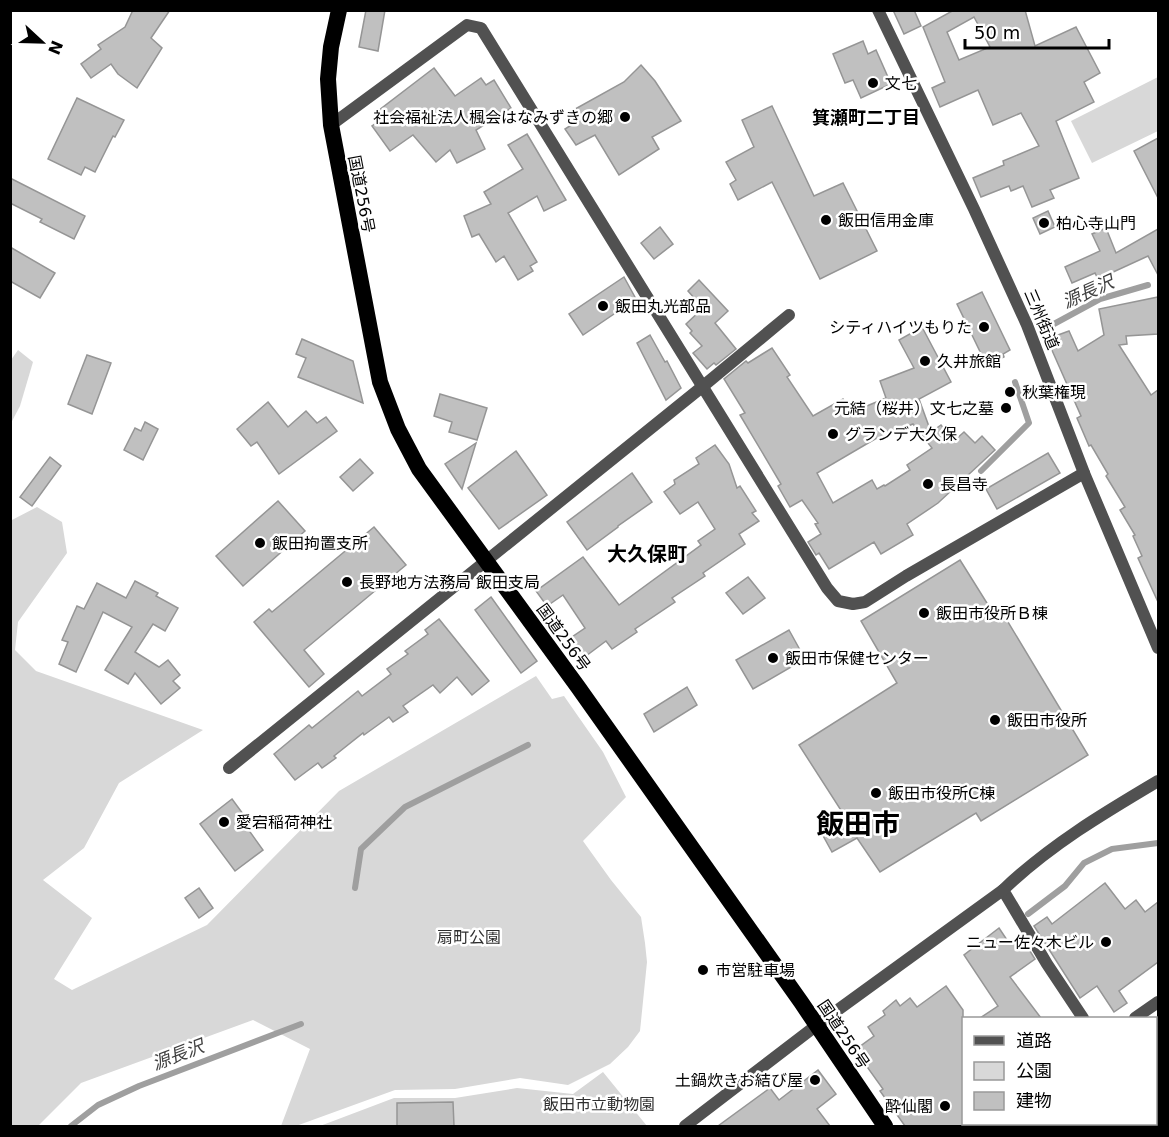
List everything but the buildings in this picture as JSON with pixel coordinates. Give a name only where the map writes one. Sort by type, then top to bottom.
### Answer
[{"type":"highway","name":"国道256号","points":[[339,10],[331,46],[328,79],[334,147],[380,382],[398,429],[419,469],[816,1025],[885,1126]]},
{"type":"street","name":"三州街道","points":[[878,10],[974,208],[1027,325],[1084,473],[1158,648]]},
{"type":"street","points":[[331,125],[467,25],[481,28],[827,588],[838,601],[853,604],[865,602],[1084,473]]},
{"type":"street","points":[[229,768],[789,315]]},
{"type":"street","points":[[685,1126],[816,1025],[1004,890],[1030,864],[1086,824],[1158,781]]},
{"type":"street","points":[[1004,890],[1047,964],[1082,1017]]},
{"type":"street","points":[[1136,1017],[1158,1002]]},
{"type":"green space","points":[[1158,77],[1158,131],[1092,163],[1071,121]]},
{"type":"green space","points":[[18,350],[33,362],[20,406],[11,423],[11,360]]},
{"type":"green space","name":"扇町公園","points":[[37,507],[62,522],[67,553],[18,622],[15,650],[36,671],[203,730],[119,783],[84,848],[43,880],[92,918],[54,979],[72,990],[207,925],[339,791],[536,676],[552,699],[564,696],[603,752],[626,797],[583,841],[641,917],[647,962],[640,1031],[628,1047],[610,1064],[568,1085],[520,1078],[455,1089],[395,1090],[296,1126],[281,1126],[310,1049],[253,1020],[81,1083],[38,1126],[11,1126],[10,521]]},
{"type":"green space","name":"飯田市立動物園","points":[[603,1072],[647,1126],[320,1126],[394,1098],[455,1098],[517,1088],[573,1094]]},
{"type":"waterway","name":"源長沢","points":[[1041,331],[1100,299],[1148,285]]},
{"type":"waterway","name":"源長沢","points":[[981,471],[1029,423],[1015,382]]},
{"type":"waterway","name":"源長沢","points":[[355,888],[361,849],[405,807],[528,745]]},
{"type":"waterway","points":[[1028,914],[1065,886],[1084,863],[1112,849],[1158,843]]},
{"type":"waterway","name":"源長沢","points":[[71,1126],[98,1105],[139,1086],[301,1024]]},
{"type":"place","name":"文七","points":[[873,83]]},
{"type":"place","name":"社会福祉法人楓会はなみずきの郷","points":[[625,117]]},
{"type":"place","name":"飯田信用金庫","points":[[826,220]]},
{"type":"place","name":"柏心寺山門","points":[[1044,223]]},
{"type":"place","name":"飯田丸光部品","points":[[603,306]]},
{"type":"place","name":"シティハイツもりた","points":[[984,327]]},
{"type":"place","name":"久井旅館","points":[[925,361]]},
{"type":"place","name":"秋葉権現","points":[[1010,392]]},
{"type":"place","name":"元結（桜井）文七之墓","points":[[1006,408]]},
{"type":"place","name":"グランデ大久保","points":[[833,434]]},
{"type":"place","name":"長昌寺","points":[[928,484]]},
{"type":"place","name":"飯田拘置支所","points":[[260,543]]},
{"type":"place","name":"長野地方法務局 飯田支局","points":[[347,582]]},
{"type":"place","name":"飯田市役所Ｂ棟","points":[[924,613]]},
{"type":"place","name":"飯田市保健センター","points":[[773,658]]},
{"type":"place","name":"飯田市役所","points":[[995,720]]},
{"type":"place","name":"飯田市役所C棟","points":[[876,793]]},
{"type":"place","name":"愛宕稲荷神社","points":[[224,822]]},
{"type":"place","name":"ニュー佐々木ビル","points":[[1106,942]]},
{"type":"place","name":"市営駐車場","points":[[703,970]]},
{"type":"place","name":"土鍋炊きお結び屋","points":[[815,1080]]},
{"type":"place","name":"酔仙閣","points":[[945,1106]]},
{"type":"district","name":"箕瀬町二丁目","points":[[866,118]]},
{"type":"district","name":"大久保町","points":[[647,554]]},
{"type":"district","name":"飯田市","points":[[858,824]]}]
